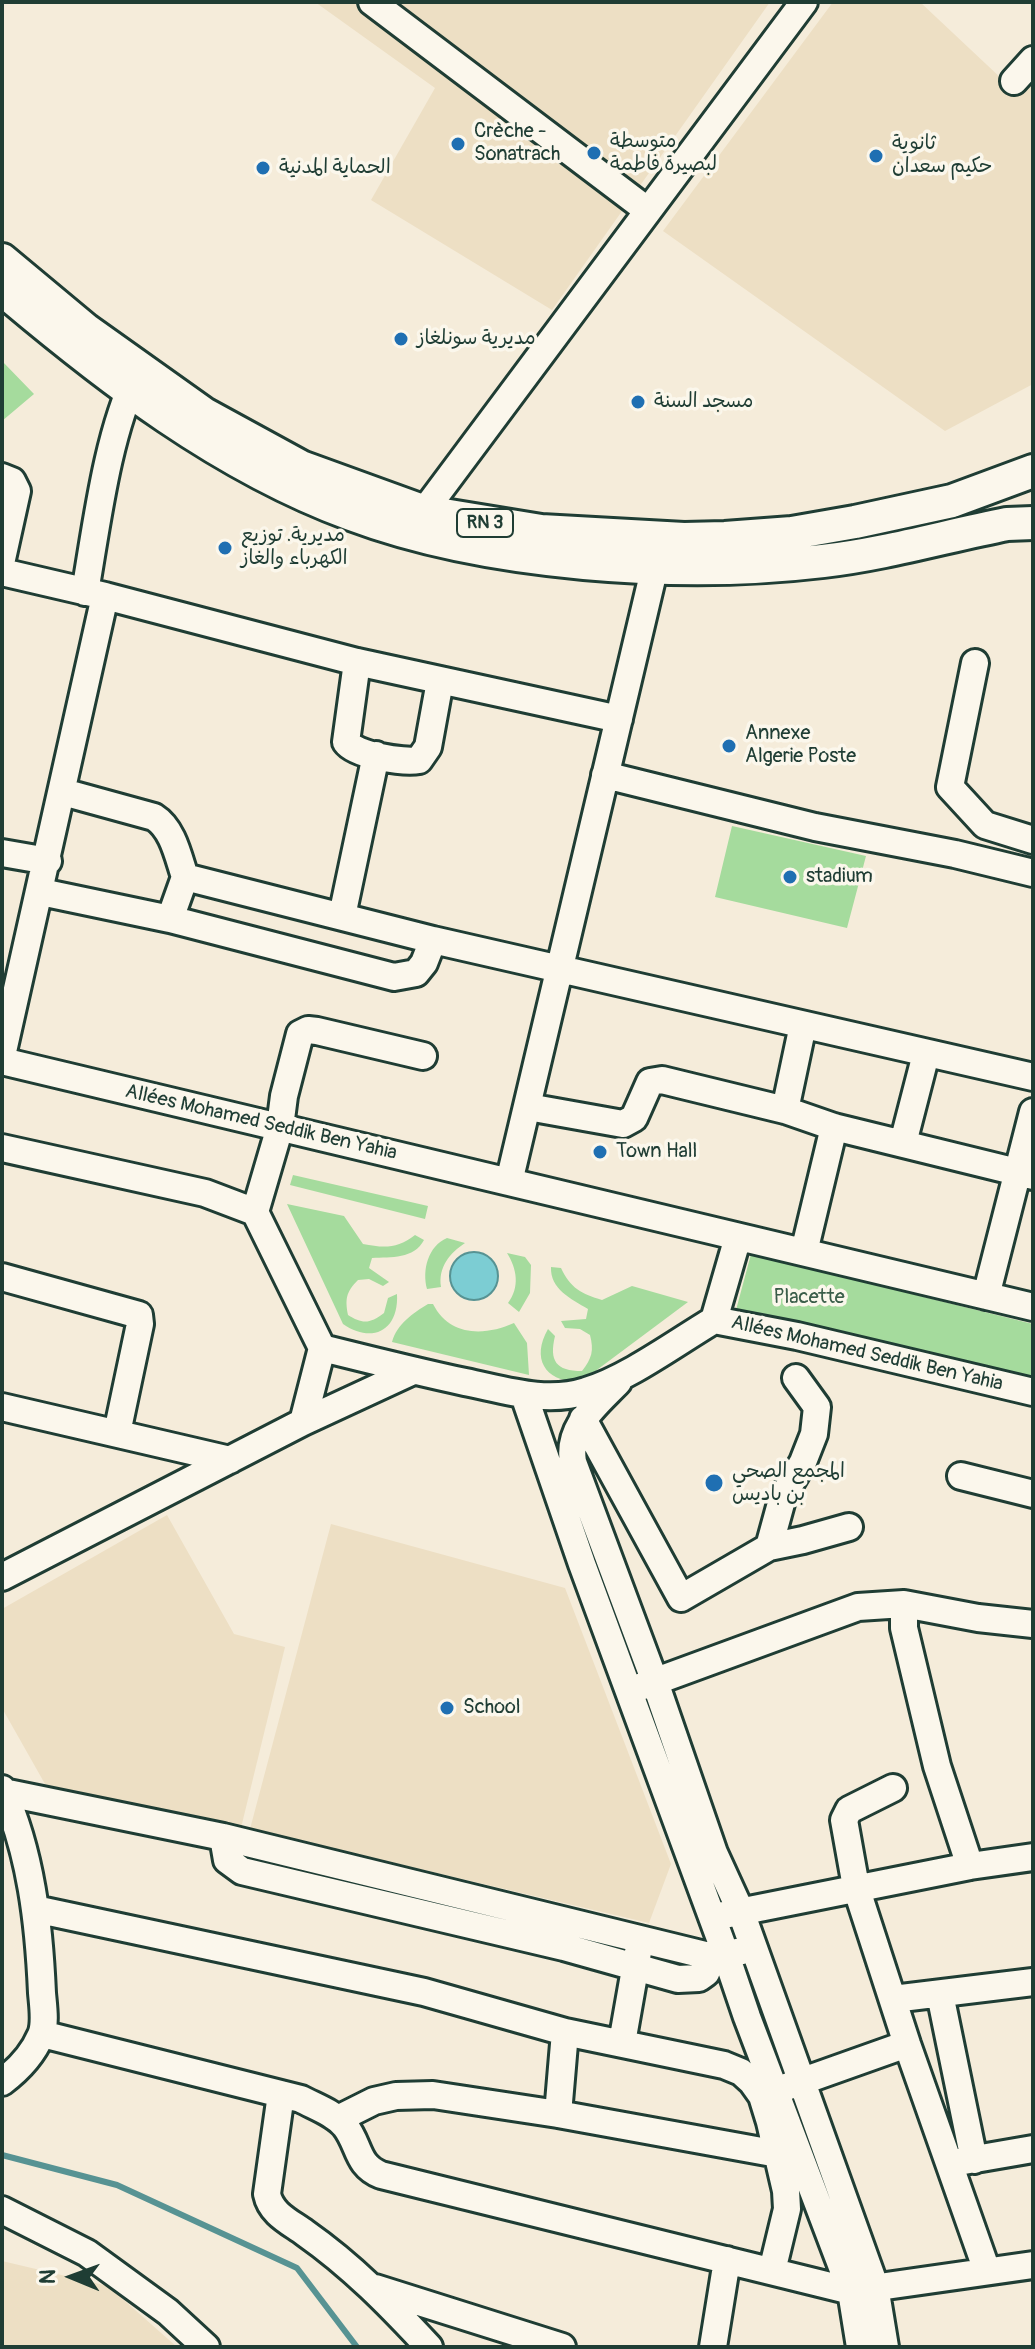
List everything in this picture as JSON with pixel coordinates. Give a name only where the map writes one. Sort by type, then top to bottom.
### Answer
[{"type":"main road","name":"RN 3","points":[[2,260],[86,330],[135,379]]},
{"type":"main road","name":"RN 3","points":[[2,289],[58,336],[204,414],[254,455],[301,467],[417,522],[511,527],[654,552],[766,566],[826,561],[995,527],[1033,523]]},
{"type":"main road","name":"RN 3","points":[[654,552],[725,538],[792,533],[855,522],[952,501],[1033,471]]},
{"type":"street","points":[[372,2],[647,210]]},
{"type":"street","points":[[417,522],[804,2]]},
{"type":"street","points":[[1014,81],[1033,60]]},
{"type":"street","points":[[2,1059],[13,950],[41,892],[63,792],[95,594],[100,501],[135,379]]},
{"type":"street","points":[[2,477],[12,481],[17,491],[2,559]]},
{"type":"street","points":[[509,1182],[619,719],[654,552]]},
{"type":"street","points":[[2,572],[357,662],[619,719]]},
{"type":"street","points":[[357,662],[346,742],[357,751],[415,761],[424,756],[440,681]]},
{"type":"street","points":[[975,663],[950,787],[985,825],[1033,840]]},
{"type":"street","points":[[342,916],[376,755]]},
{"type":"street","points":[[605,775],[815,827],[955,854],[1033,873]]},
{"type":"street","points":[[63,792],[161,821],[170,835],[185,877],[170,919]]},
{"type":"street","points":[[2,853],[48,861]]},
{"type":"street","points":[[185,877],[433,940],[1033,1077]]},
{"type":"street","points":[[41,892],[170,919],[394,977],[416,973],[424,963],[433,940]]},
{"type":"street","points":[[785,1110],[803,1025]]},
{"type":"street","points":[[303,1422],[322,1348],[255,1212],[280,1127],[286,1085],[300,1034],[317,1031],[423,1056]]},
{"type":"street","points":[[903,1143],[926,1054]]},
{"type":"street","name":"Allées Mohamed Seddik Ben Yahia","points":[[2,1059],[1033,1307]]},
{"type":"street","points":[[528,1107],[623,1124],[634,1118],[650,1082],[662,1080],[785,1110],[834,1127],[1026,1174]]},
{"type":"street","points":[[986,1296],[1026,1174],[1033,1112]]},
{"type":"street","points":[[804,1252],[834,1127]]},
{"type":"street","points":[[2,1148],[205,1193],[255,1212]]},
{"type":"street","points":[[714,1320],[738,1237]]},
{"type":"street","points":[[2,1277],[139,1315],[140,1324],[117,1433]]},
{"type":"street","name":"Allées Mohamed Seddik Ben Yahia","points":[[322,1348],[524,1395],[548,1396],[587,1391],[628,1371],[714,1320],[797,1336],[1033,1392]]},
{"type":"street","points":[[2,1577],[303,1422],[413,1371]]},
{"type":"street","points":[[628,1371],[583,1419],[573,1439],[573,1462],[655,1682],[720,1956],[863,2288],[885,2347]]},
{"type":"street","points":[[769,1547],[783,1496],[803,1462],[814,1434],[817,1407],[796,1378]]},
{"type":"street","points":[[524,1395],[628,1690],[684,1805],[714,1853],[741,1912],[802,2082],[863,2288],[860,2347]]},
{"type":"street","points":[[2,1407],[230,1460]]},
{"type":"street","points":[[583,1419],[681,1598],[769,1547],[849,1527]]},
{"type":"street","points":[[961,1476],[1033,1494]]},
{"type":"street","points":[[628,1690],[858,1607],[904,1604],[978,1618],[1033,1624]]},
{"type":"street","points":[[904,1604],[904,1628],[937,1766],[970,1866]]},
{"type":"street","points":[[893,1788],[849,1810],[844,1820],[856,1887],[907,2044],[962,2162]]},
{"type":"street","points":[[3,1790],[223,1837],[640,1940],[720,1956],[753,1948]]},
{"type":"street","points":[[2,2082],[20,2068],[42,2034],[40,1950],[35,1909],[14,1866],[21,1840],[3,1790]]},
{"type":"street","points":[[223,1837],[227,1860],[242,1871],[691,1981],[706,1973],[720,1956]]},
{"type":"street","points":[[713,1917],[856,1887],[1033,1857]]},
{"type":"street","points":[[35,1909],[424,1992],[565,2032],[724,2065],[741,2072],[762,2096],[786,2191],[787,2209],[772,2271]]},
{"type":"street","points":[[622,2043],[640,1940]]},
{"type":"street","points":[[893,1999],[1033,1982]]},
{"type":"street","points":[[940,1994],[962,2162],[987,2271]]},
{"type":"street","points":[[558,2114],[565,2032]]},
{"type":"street","points":[[42,2034],[301,2099],[338,2119],[349,2132],[363,2163],[370,2171],[381,2175],[772,2271],[863,2288],[1033,2265]]},
{"type":"street","points":[[777,2090],[907,2044]]},
{"type":"street","points":[[281,2094],[267,2194],[271,2208],[374,2288],[429,2347]]},
{"type":"street","points":[[338,2119],[374,2101],[415,2094],[558,2114],[778,2154]]},
{"type":"street","points":[[962,2162],[1033,2149]]},
{"type":"street","points":[[2,2210],[87,2253],[168,2312],[206,2347]]},
{"type":"street","points":[[713,2347],[727,2260]]},
{"type":"street","points":[[374,2288],[562,2347]]},
{"type":"shaded area","name":"متوسطة لبصيرة فاطمة","points":[[315,2],[770,2],[552,310],[371,200],[435,88]]},
{"type":"shaded area","name":"ثانوية حكيم سعدان","points":[[833,2],[920,2],[1003,80],[1033,52],[1033,384],[945,431],[663,231]]},
{"type":"shaded area","points":[[167,1515],[234,1634],[285,1647],[240,1832],[45,1784],[2,1708],[2,1609]]},
{"type":"shaded area","name":"School","points":[[331,1524],[565,1588],[671,1864],[649,1923],[250,1829]]},
{"type":"shaded area","points":[[2,2261],[108,2286],[177,2347],[2,2347]]},
{"type":"green space","points":[[2,361],[34,394],[2,421]]},
{"type":"green space","name":"stadium","points":[[732,826],[866,856],[847,928],[715,897]]},
{"type":"green space","points":[[293,1175],[428,1206],[425,1219],[290,1185]]},
{"type":"green space","points":[[287,1204],[344,1216],[363,1244],[390,1246],[415,1235],[424,1240],[408,1254],[372,1258],[369,1268],[389,1282],[383,1286],[369,1279],[358,1280],[349,1292],[348,1315],[366,1322],[384,1313],[388,1298],[397,1294],[393,1317],[382,1330],[364,1333],[343,1324]]},
{"type":"green space","points":[[447,1238],[465,1243],[446,1261],[441,1273],[441,1287],[427,1289],[425,1274],[428,1259],[435,1247]]},
{"type":"green space","points":[[507,1253],[525,1257],[531,1265],[530,1293],[519,1312],[508,1303],[516,1278]]},
{"type":"green space","name":"Placette","points":[[751,1254],[1033,1324],[1033,1381],[736,1310]]},
{"type":"green space","points":[[551,1267],[561,1268],[577,1289],[602,1300],[632,1286],[688,1302],[582,1381],[570,1381],[551,1374],[545,1368],[541,1351],[543,1340],[548,1329],[555,1336],[553,1352],[556,1363],[566,1369],[582,1371],[592,1350],[590,1335],[580,1329],[565,1328],[561,1321],[586,1319],[588,1309],[558,1287]]},
{"type":"green space","points":[[428,1304],[433,1304],[449,1323],[469,1331],[492,1330],[514,1323],[527,1343],[529,1375],[392,1342],[402,1324]]},
{"type":"water","points":[[474,1252],[491,1259],[498,1276],[491,1293],[474,1300],[457,1293],[450,1276],[457,1259]]},
{"type":"waterway","points":[[2,2155],[117,2185],[297,2268],[357,2347]]},
{"type":"place","name":"Crèche - Sonatrach","points":[[458,144]]},
{"type":"place","name":"متوسطة لبصيرة فاطمة","points":[[594,153]]},
{"type":"place","name":"ثانوية حكيم سعدان","points":[[876,156]]},
{"type":"place","name":"الحماية المدنية","points":[[263,168]]},
{"type":"place","name":"مديرية سونلغاز","points":[[401,339]]},
{"type":"place","name":"مسجد السنة","points":[[638,402]]},
{"type":"place","name":"مديرية. توزيع الكهرباء والغاز","points":[[225,548]]},
{"type":"place","name":"Annexe Algerie Poste","points":[[729,746]]},
{"type":"place","name":"stadium","points":[[790,877]]},
{"type":"place","name":"Town Hall","points":[[600,1152]]},
{"type":"place","name":"المجمع الصحي بن باديس","points":[[714,1483]]},
{"type":"place","name":"School","points":[[447,1708]]}]
